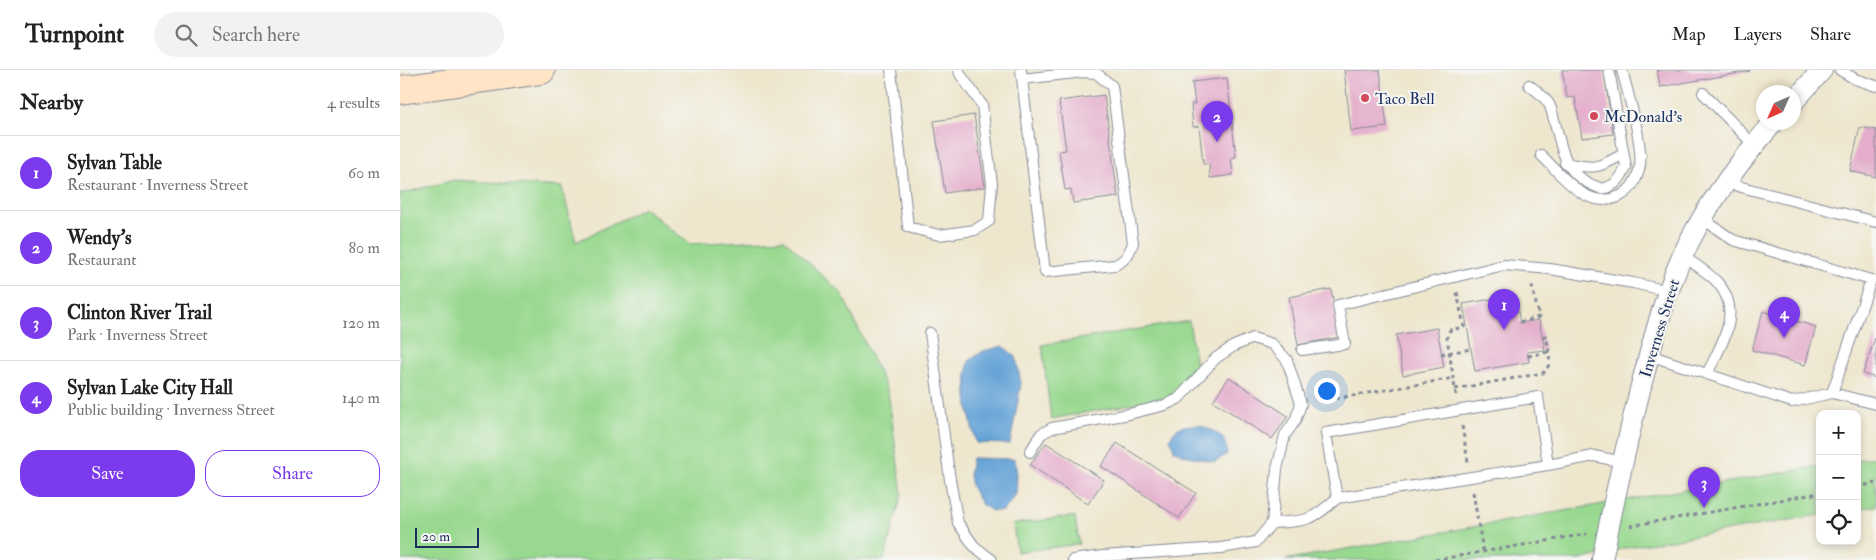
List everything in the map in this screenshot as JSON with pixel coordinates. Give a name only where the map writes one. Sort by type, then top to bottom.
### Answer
[{"type":"main road","points":[[400,90],[541,70]]},
{"type":"street","points":[[1801,94],[1822,70]]},
{"type":"street","name":"Inverness Street","points":[[1602,560],[1649,355],[1668,291],[1702,219],[1754,145],[1767,130]]},
{"type":"lane","points":[[891,70],[908,227],[939,235],[975,230],[989,221],[992,184],[982,105],[959,70]]},
{"type":"lane","points":[[1530,85],[1544,98],[1550,107],[1566,163],[1591,185],[1602,189],[1616,183],[1626,167],[1609,70]]},
{"type":"lane","points":[[1541,155],[1575,189],[1598,200],[1610,200],[1622,195],[1631,187],[1636,179],[1640,164],[1638,140],[1622,70]]},
{"type":"lane","points":[[1840,70],[1855,80],[1876,86]]},
{"type":"lane","points":[[1096,73],[1112,86],[1133,243],[1124,261],[1115,265],[1044,272],[1021,74],[1096,73]]},
{"type":"lane","points":[[1703,93],[1754,145]]},
{"type":"lane","points":[[1566,163],[1587,168],[1597,167],[1624,154]]},
{"type":"lane","points":[[1726,184],[1876,222]]},
{"type":"lane","points":[[1702,219],[1734,240],[1873,281],[1832,393]]},
{"type":"lane","points":[[1683,256],[1717,281],[1726,295],[1731,313],[1726,336],[1707,374]]},
{"type":"lane","points":[[1302,350],[1345,344],[1338,306],[1504,265],[1550,269],[1668,291]]},
{"type":"lane","points":[[930,333],[950,480],[958,523],[974,546],[992,560]]},
{"type":"lane","points":[[1030,452],[1041,434],[1052,428],[1129,414],[1165,405],[1178,399],[1216,358],[1234,346],[1253,338],[1272,344],[1287,360],[1301,404],[1295,421],[1285,435],[1277,469],[1272,523],[1256,542],[1222,548],[1103,556],[1073,560]]},
{"type":"lane","points":[[1649,355],[1792,402],[1832,393],[1876,404]]},
{"type":"lane","points":[[1338,498],[1326,433],[1538,397],[1548,465]]},
{"type":"lane","points":[[1272,523],[1304,521],[1318,515],[1338,498],[1594,456],[1623,462]]},
{"type":"path","points":[[1520,322],[1539,317],[1528,267]]},
{"type":"path","points":[[1456,389],[1543,372],[1548,369],[1550,364],[1546,336],[1542,337]]},
{"type":"path","points":[[1441,354],[1471,349]]},
{"type":"path","points":[[1528,356],[1548,352]]},
{"type":"path","points":[[1328,400],[1454,378]]},
{"type":"path","points":[[1861,486],[1876,483]]},
{"type":"green space","points":[[454,180],[562,187],[576,242],[644,208],[690,244],[784,239],[842,294],[888,392],[902,494],[884,560],[400,560],[400,194]]},
{"type":"green space","points":[[1189,321],[1197,372],[1176,396],[1051,419],[1042,345]]},
{"type":"green space","points":[[1876,457],[1876,506],[1861,508],[1861,500],[1861,459]]},
{"type":"green space","points":[[1816,467],[1816,516],[1629,547],[1580,560],[1284,560]]},
{"type":"green space","points":[[1075,516],[1079,544],[1017,552],[1013,524]]},
{"type":"water","points":[[1003,346],[1016,357],[1021,384],[1010,444],[976,443],[969,413],[967,392],[969,361],[983,351]]},
{"type":"water","points":[[1199,425],[1215,432],[1225,442],[1227,454],[1215,462],[1184,455],[1174,450],[1170,439],[1178,428]]},
{"type":"water","points":[[972,458],[1015,459],[1017,475],[1016,494],[1003,511],[992,511],[981,504],[971,486],[969,475]]},
{"type":"building","name":"Taco Bell","points":[[1344,70],[1380,70],[1387,127],[1351,131]]},
{"type":"building","name":"McDonald's","points":[[1562,70],[1604,70],[1613,134],[1582,138],[1575,97],[1567,98]]},
{"type":"building","points":[[1657,70],[1750,70],[1750,71],[1660,87]]},
{"type":"building","points":[[1227,78],[1236,157],[1231,158],[1233,175],[1210,178],[1209,164],[1203,164],[1199,126],[1193,127],[1191,104],[1195,104],[1192,82]]},
{"type":"building","points":[[1104,95],[1118,197],[1073,203],[1071,189],[1065,190],[1059,151],[1066,150],[1059,101]]},
{"type":"building","points":[[974,115],[985,187],[945,193],[934,121]]},
{"type":"building","points":[[1860,127],[1876,130],[1876,177],[1850,171]]},
{"type":"building","points":[[1331,289],[1340,337],[1298,345],[1289,297]]},
{"type":"building","points":[[1515,295],[1520,323],[1539,320],[1545,350],[1527,352],[1529,362],[1475,371],[1463,304]]},
{"type":"building","points":[[1763,311],[1816,327],[1805,365],[1752,350]]},
{"type":"building","points":[[1437,328],[1444,367],[1403,375],[1396,335]]},
{"type":"building","points":[[1876,335],[1876,378],[1863,374]]},
{"type":"building","points":[[1229,377],[1288,416],[1272,439],[1213,401]]},
{"type":"building","points":[[1046,443],[1104,480],[1088,504],[1030,465]]},
{"type":"building","points":[[1117,443],[1196,493],[1179,518],[1101,466]]},
{"type":"place","name":"Taco Bell","points":[[1365,98]]},
{"type":"place","name":"McDonald's","points":[[1594,116]]},
{"type":"place","name":"Wendy's","points":[[1217,142]]},
{"type":"place","name":"Sylvan Table","points":[[1504,330]]},
{"type":"place","name":"Sylvan Lake City Hall","points":[[1784,338]]},
{"type":"place","name":"Clinton River Trail","points":[[1704,508]]}]
